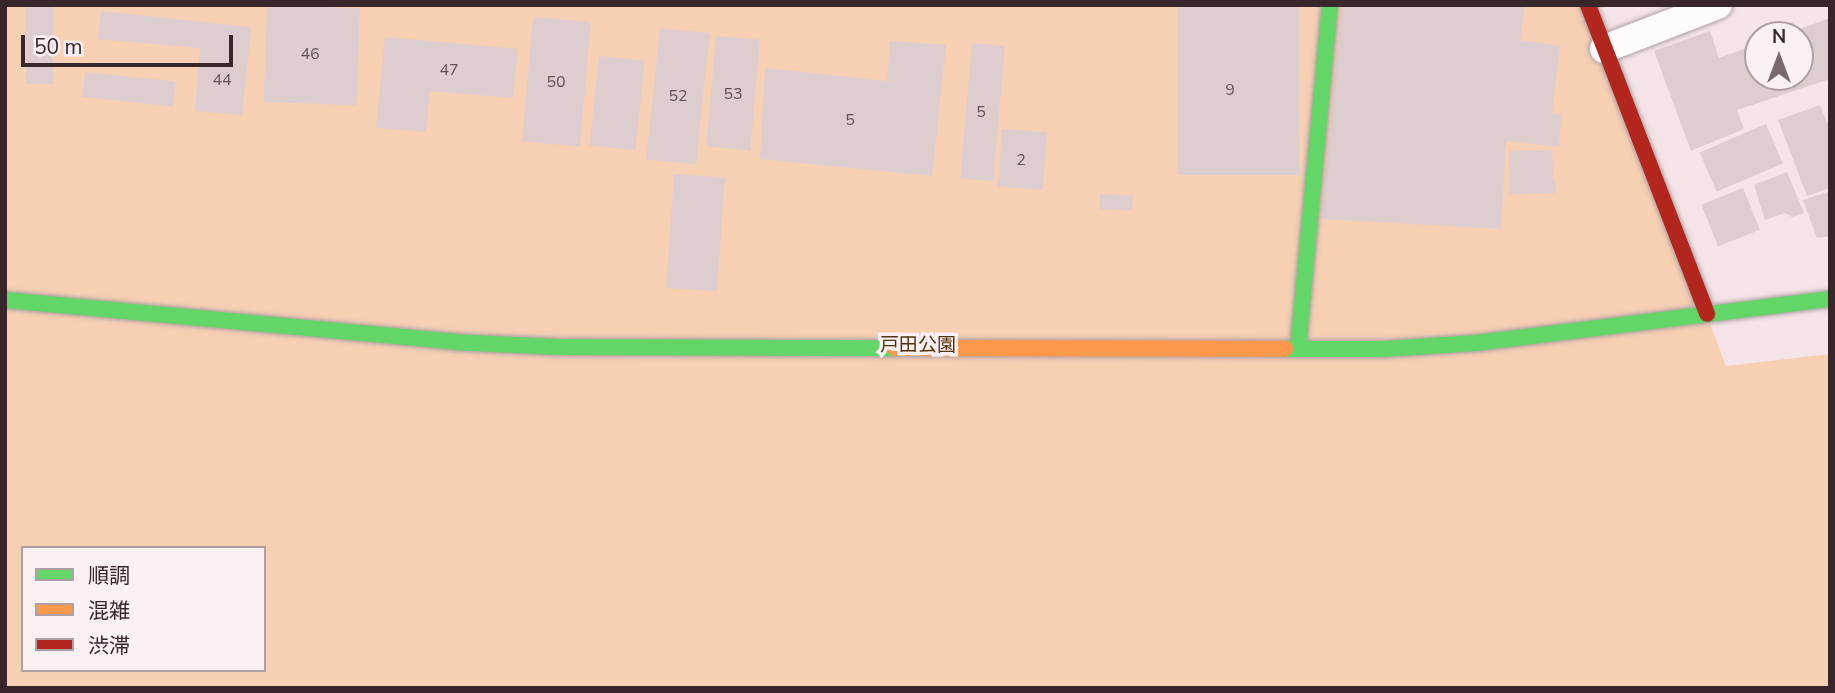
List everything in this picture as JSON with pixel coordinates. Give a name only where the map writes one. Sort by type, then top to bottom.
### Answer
[{"type":"street","points":[[1298,348],[1330,5]]},
{"type":"street","points":[[1588,5],[1707,314]]},
{"type":"street","points":[[1604,49],[1718,5]]},
{"type":"street","points":[[5,300],[454,342],[558,347],[1383,349],[1476,343],[1830,299]]},
{"type":"green space","name":"戸田公園","points":[[5,5],[1590,5],[1726,366],[1830,354],[1830,688],[5,688]]},
{"type":"building","points":[[26,5],[53,5],[53,84],[26,84]]},
{"type":"building","points":[[267,5],[360,8],[357,105],[264,102]]},
{"type":"building","points":[[1178,5],[1299,5],[1299,175],[1178,175]]},
{"type":"building","points":[[1342,5],[1525,5],[1520,40],[1560,46],[1552,113],[1561,115],[1559,147],[1506,141],[1501,229],[1321,219]]},
{"type":"building","points":[[101,11],[251,27],[242,115],[195,111],[200,48],[98,39]]},
{"type":"building","points":[[533,17],[591,22],[580,147],[522,142]]},
{"type":"building","points":[[1830,18],[1830,79],[1814,84],[1814,24]]},
{"type":"building","points":[[660,28],[710,33],[696,165],[646,159]]},
{"type":"building","points":[[1710,31],[1719,58],[1744,49],[1744,91],[1794,91],[1737,110],[1744,129],[1691,151],[1654,51]]},
{"type":"building","points":[[716,36],[760,40],[750,150],[706,147]]},
{"type":"building","points":[[385,37],[518,49],[513,98],[430,91],[426,132],[376,128]]},
{"type":"building","points":[[890,41],[946,45],[932,176],[760,159],[765,68],[887,81]]},
{"type":"building","points":[[972,43],[1005,46],[993,181],[960,178]]},
{"type":"building","points":[[599,56],[645,61],[635,150],[590,146]]},
{"type":"building","points":[[85,72],[176,82],[173,106],[82,97]]},
{"type":"building","points":[[1820,105],[1830,129],[1830,188],[1807,196],[1778,120]]},
{"type":"building","points":[[1766,124],[1783,164],[1717,192],[1700,152]]},
{"type":"building","points":[[1002,129],[1047,132],[1043,190],[998,187]]},
{"type":"building","points":[[1552,150],[1556,193],[1510,194],[1509,151]]},
{"type":"building","points":[[1787,172],[1804,213],[1792,217],[1785,213],[1765,220],[1754,185]]},
{"type":"building","points":[[674,174],[725,178],[717,291],[666,288]]},
{"type":"building","points":[[1743,188],[1760,230],[1718,247],[1701,205]]},
{"type":"building","points":[[1830,191],[1830,236],[1817,238],[1803,200]]},
{"type":"building","points":[[1100,194],[1133,196],[1132,211],[1099,209]]},
{"type":"traffic: fast","points":[[1298,348],[1330,5]]},
{"type":"traffic: fast","points":[[1285,349],[1383,349],[1476,343],[1830,299]]},
{"type":"traffic: fast","points":[[5,300],[454,342],[558,347],[895,348]]},
{"type":"traffic: slow","points":[[895,348],[1285,349]]},
{"type":"traffic: jam","points":[[1588,5],[1707,314]]}]
